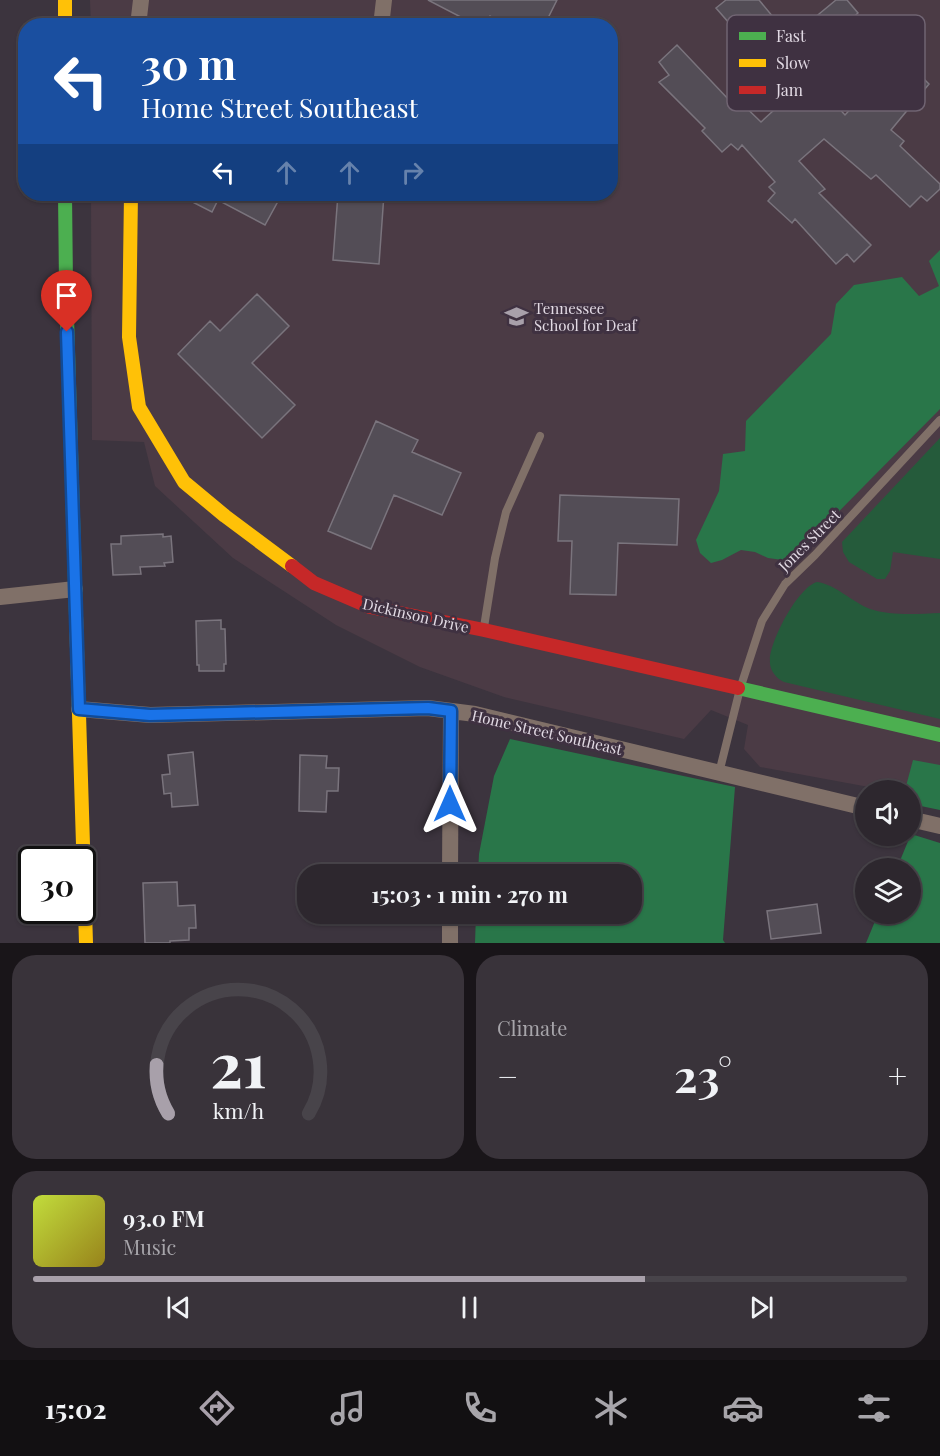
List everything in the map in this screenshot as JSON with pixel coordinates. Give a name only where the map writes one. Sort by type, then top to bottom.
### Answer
[{"type":"street","points":[[65,0],[65,18]]},
{"type":"street","points":[[139,18],[141,0]]},
{"type":"street","points":[[382,18],[384,0]]},
{"type":"street","points":[[65,201],[86,943]]},
{"type":"street","name":"Dickinson Drive","points":[[131,201],[129,337],[139,407],[184,482],[314,583],[370,607],[484,630],[940,735]]},
{"type":"street","points":[[0,597],[75,589]]},
{"type":"street","name":"Home Street Southeast","points":[[79,709],[150,715],[428,708],[476,714],[855,805]]},
{"type":"street","points":[[450,864],[451,711]]},
{"type":"street","points":[[921,822],[940,826]]},
{"type":"street","points":[[450,924],[450,943]]},
{"type":"lane","name":"Jones Street","points":[[719,774],[740,689],[762,621],[785,584],[816,555],[940,420]]},
{"type":"lane","points":[[484,630],[495,558],[506,512],[540,436]]},
{"type":"shaded area","name":"Tennessee School for Deaf","points":[[90,0],[940,0],[940,801],[921,794],[921,780],[855,780],[855,784],[760,767],[744,749],[748,725],[711,710],[684,739],[504,697],[420,667],[336,625],[233,558],[155,486],[144,442],[92,440],[91,201],[618,201],[618,18],[91,18]]},
{"type":"green space","points":[[940,250],[940,409],[790,561],[768,558],[755,552],[741,550],[711,563],[700,553],[696,540],[719,491],[723,454],[745,451],[746,421],[831,334],[836,304],[854,285],[902,277],[919,296],[939,286],[929,261]]},
{"type":"green space","points":[[940,438],[940,559],[893,552],[890,571],[885,579],[877,579],[849,562],[843,552],[842,542]]},
{"type":"green space","points":[[817,582],[830,586],[870,609],[887,613],[940,613],[940,719],[784,682],[776,676],[770,660],[780,628],[802,594]]},
{"type":"green space","points":[[510,739],[735,787],[723,940],[725,943],[475,943],[476,924],[642,924],[642,864],[478,864],[494,776]]},
{"type":"green space","points":[[913,760],[940,765],[940,810],[921,806],[921,780],[908,780]]},
{"type":"green space","points":[[921,837],[940,843],[940,943],[866,943],[874,924],[921,924],[921,858],[901,858],[906,846],[921,846]]},
{"type":"building","points":[[428,0],[557,0],[548,18],[494,18],[490,16],[489,18],[463,18]]},
{"type":"building","points":[[726,0],[759,0],[771,15],[727,15],[727,21],[716,8]]},
{"type":"building","points":[[836,0],[847,0],[858,13],[856,15],[818,15]]},
{"type":"building","points":[[677,45],[727,98],[727,111],[750,111],[761,122],[773,111],[841,111],[845,115],[849,111],[907,111],[891,130],[904,141],[900,146],[940,184],[940,189],[927,201],[921,196],[910,207],[876,175],[871,179],[824,139],[799,161],[825,189],[819,193],[871,245],[854,262],[847,254],[836,264],[795,219],[792,223],[768,201],[775,193],[769,187],[775,182],[742,145],[738,150],[731,144],[722,152],[702,131],[705,128],[659,82],[669,75],[659,62]]},
{"type":"building","points":[[191,201],[218,201],[212,212]]},
{"type":"building","points":[[220,201],[278,201],[265,225]]},
{"type":"building","points":[[337,201],[384,201],[379,264],[333,260]]},
{"type":"building","points":[[257,294],[289,326],[252,363],[295,405],[262,438],[178,354],[210,321],[220,331]]},
{"type":"building","points":[[376,421],[418,440],[412,452],[461,473],[442,515],[394,495],[371,549],[328,531]]},
{"type":"building","points":[[560,495],[679,499],[677,545],[618,543],[616,595],[570,594],[572,541],[558,541]]},
{"type":"building","points":[[163,534],[163,537],[171,536],[173,562],[164,563],[165,566],[140,567],[141,574],[113,575],[111,544],[121,544],[121,536]]},
{"type":"building","points":[[221,620],[221,629],[225,629],[226,664],[224,664],[224,671],[199,671],[196,621]]},
{"type":"building","points":[[193,752],[198,805],[172,807],[171,793],[164,794],[162,775],[170,774],[168,755]]},
{"type":"building","points":[[300,755],[327,756],[326,768],[339,768],[338,791],[327,791],[326,812],[299,811]]},
{"type":"building","points":[[177,882],[178,906],[195,905],[196,928],[189,928],[189,940],[145,943],[143,883]]},
{"type":"building","points":[[817,904],[821,933],[771,939],[767,911]]},
{"type":"traffic: fast","points":[[65,201],[76,616]]},
{"type":"traffic: fast","points":[[738,688],[940,735]]},
{"type":"traffic: slow","points":[[65,0],[65,18]]},
{"type":"traffic: slow","points":[[131,201],[129,337],[139,407],[184,482],[292,566]]},
{"type":"traffic: slow","points":[[76,616],[86,943]]},
{"type":"traffic: jam","points":[[292,566],[314,583],[370,607],[484,630],[738,688]]},
{"type":"place","name":"Tennessee School for Deaf","points":[[516,317]]},
{"type":"route","points":[[67,332],[79,709],[150,715],[428,708],[451,711],[450,804]]}]
